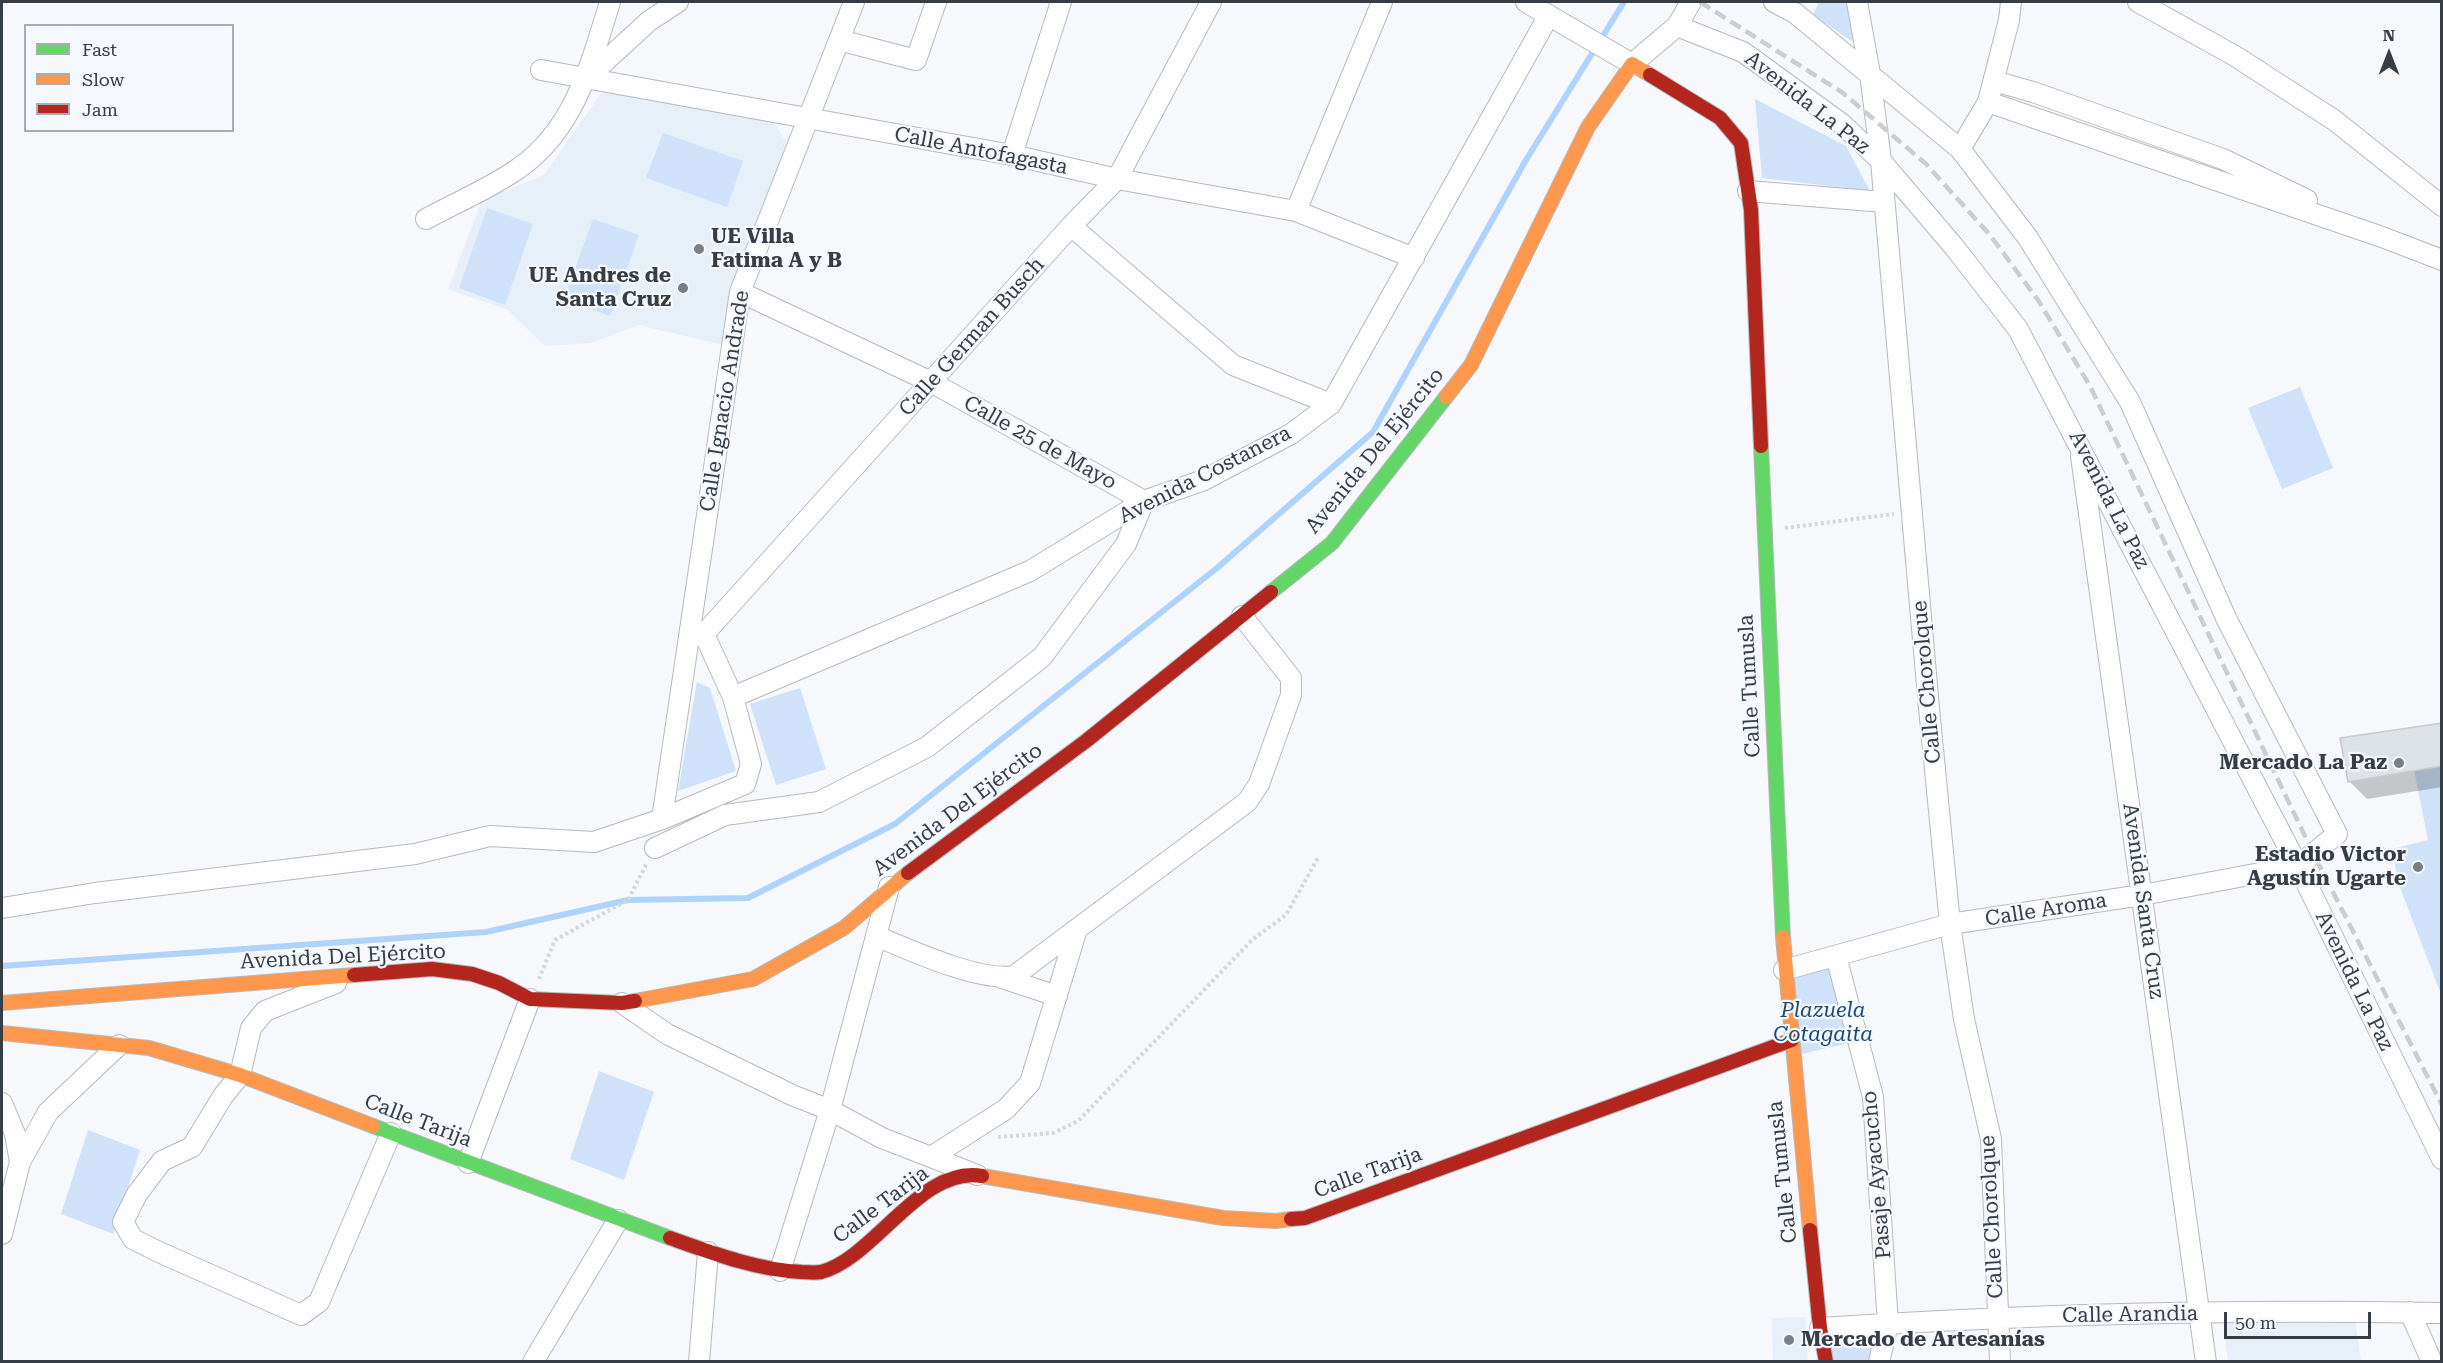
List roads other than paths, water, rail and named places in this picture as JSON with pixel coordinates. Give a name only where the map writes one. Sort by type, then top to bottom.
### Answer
[{"type":"street","points":[[426,219],[520,168],[568,117],[586,79],[610,2]]},
{"type":"street","points":[[586,79],[649,21],[678,2]]},
{"type":"street","name":"Calle Ignacio Andrade","points":[[662,819],[697,633],[740,292],[854,2]]},
{"type":"street","points":[[839,40],[916,60],[936,2]]},
{"type":"street","points":[[1012,154],[1061,2]]},
{"type":"street","name":"Calle German Busch","points":[[697,633],[931,382],[1071,225],[1118,178],[1211,2]]},
{"type":"street","points":[[1296,211],[1382,2]]},
{"type":"street","points":[[1527,2],[1632,64],[1677,26],[1691,2]]},
{"type":"street","points":[[1774,2],[1798,7],[1870,74],[1960,149],[1988,102],[2011,2]]},
{"type":"street","name":"Calle Chorolque","points":[[1857,2],[1870,74],[1881,161],[1950,924],[1964,1019],[1990,1139],[2000,1362]]},
{"type":"street","points":[[2138,2],[2235,56],[2334,120],[2442,206]]},
{"type":"street","name":"Avenida Costanera","points":[[732,697],[1030,571],[1144,501],[1204,480],[1291,434],[1331,404],[1550,15]]},
{"type":"street","name":"Avenida La Paz","points":[[1677,26],[1743,52],[1842,124],[1881,161],[1955,248],[2018,329],[2079,442],[2298,866],[2442,1159]]},
{"type":"street","name":"Calle Tumusla","points":[[1632,64],[1720,118],[1742,142],[1751,222],[1784,970],[1820,1328],[1826,1362]]},
{"type":"street","name":"Avenida Del Ejército","points":[[6,1003],[432,969],[472,974],[499,983],[530,999],[622,1003],[753,979],[844,928],[890,886],[1086,741],[1332,543],[1472,365],[1588,127],[1632,64]]},
{"type":"street","name":"Calle Antofagasta","points":[[541,70],[1012,154],[1118,178],[1296,211],[1414,258]]},
{"type":"street","points":[[1994,81],[2033,92],[2223,159],[2382,237]]},
{"type":"street","points":[[1988,102],[2382,237],[2442,260]]},
{"type":"street","name":"Calle Aroma","points":[[1784,970],[1950,924],[2142,895],[2298,866],[2337,834],[2227,620],[2130,402],[2028,238],[1960,149]]},
{"type":"street","points":[[1748,191],[1884,202]]},
{"type":"street","points":[[1071,225],[1233,364],[1331,404]]},
{"type":"street","name":"Calle 25 de Mayo","points":[[740,292],[931,382],[1144,501]]},
{"type":"street","name":"Avenida Santa Cruz","points":[[2079,442],[2206,1362]]},
{"type":"street","points":[[656,848],[725,814],[819,802],[927,747],[1042,657],[1126,544],[1144,501]]},
{"type":"street","points":[[1002,978],[1014,976],[1247,802],[1259,784],[1291,695],[1291,678],[1242,616]]},
{"type":"street","points":[[2,908],[95,893],[415,854],[490,836],[594,842],[662,819],[745,784],[751,764],[732,697],[697,633]]},
{"type":"street","points":[[780,1271],[830,1110],[890,886]]},
{"type":"street","points":[[931,1157],[1006,1109],[1030,1083],[1077,929]]},
{"type":"street","points":[[876,936],[936,961],[1002,978],[1057,996]]},
{"type":"street","name":"Pasaje Ayacucho","points":[[1836,956],[1873,1097],[1888,1324],[1879,1362]]},
{"type":"street","points":[[358,974],[265,1011],[251,1028],[240,1075],[223,1096],[192,1147],[162,1161],[137,1194],[123,1222],[133,1239],[301,1314],[319,1302],[391,1133]]},
{"type":"street","points":[[468,1162],[530,999]]},
{"type":"street","points":[[2,1024],[6,1003]]},
{"type":"street","points":[[622,1003],[667,1034],[792,1095],[830,1110],[882,1138],[977,1175]]},
{"type":"street","name":"Calle Tarija","points":[[2,1033],[149,1048],[240,1075],[618,1220],[708,1252],[780,1271],[820,1272],[851,1257],[918,1198],[948,1180],[977,1175],[1223,1218],[1276,1221],[1305,1218],[1792,1040]]},
{"type":"street","points":[[2,1234],[20,1162],[48,1112],[119,1045]]},
{"type":"street","points":[[2,1102],[15,1134],[20,1162]]},
{"type":"street","points":[[533,1362],[618,1220]]},
{"type":"street","points":[[699,1362],[708,1252]]},
{"type":"street","points":[[2410,1312],[2432,1362]]},
{"type":"street","name":"Calle Arandia","points":[[1820,1328],[1998,1319],[2199,1313],[2442,1313]]},
{"type":"waterway","points":[[2,966],[486,932],[628,900],[748,898],[895,824],[1217,568],[1373,432],[1526,160],[1624,2]]},
{"type":"railway","points":[[1700,2],[1843,93],[1926,164],[1990,235],[2038,300],[2090,386],[2314,855],[2442,1105]]},
{"type":"place","name":"UE Villa Fatima A y B","points":[[699,249]]},
{"type":"place","name":"UE Andres de Santa Cruz","points":[[683,288]]},
{"type":"place","name":"Mercado La Paz","points":[[2399,763]]},
{"type":"place","name":"Estadio Victor Agustín Ugarte","points":[[2418,867]]},
{"type":"place","name":"Mercado de Artesanías","points":[[1789,1340]]},
{"type":"park label","name":"Plazuela Cotagaita","points":[[1823,1023]]}]
